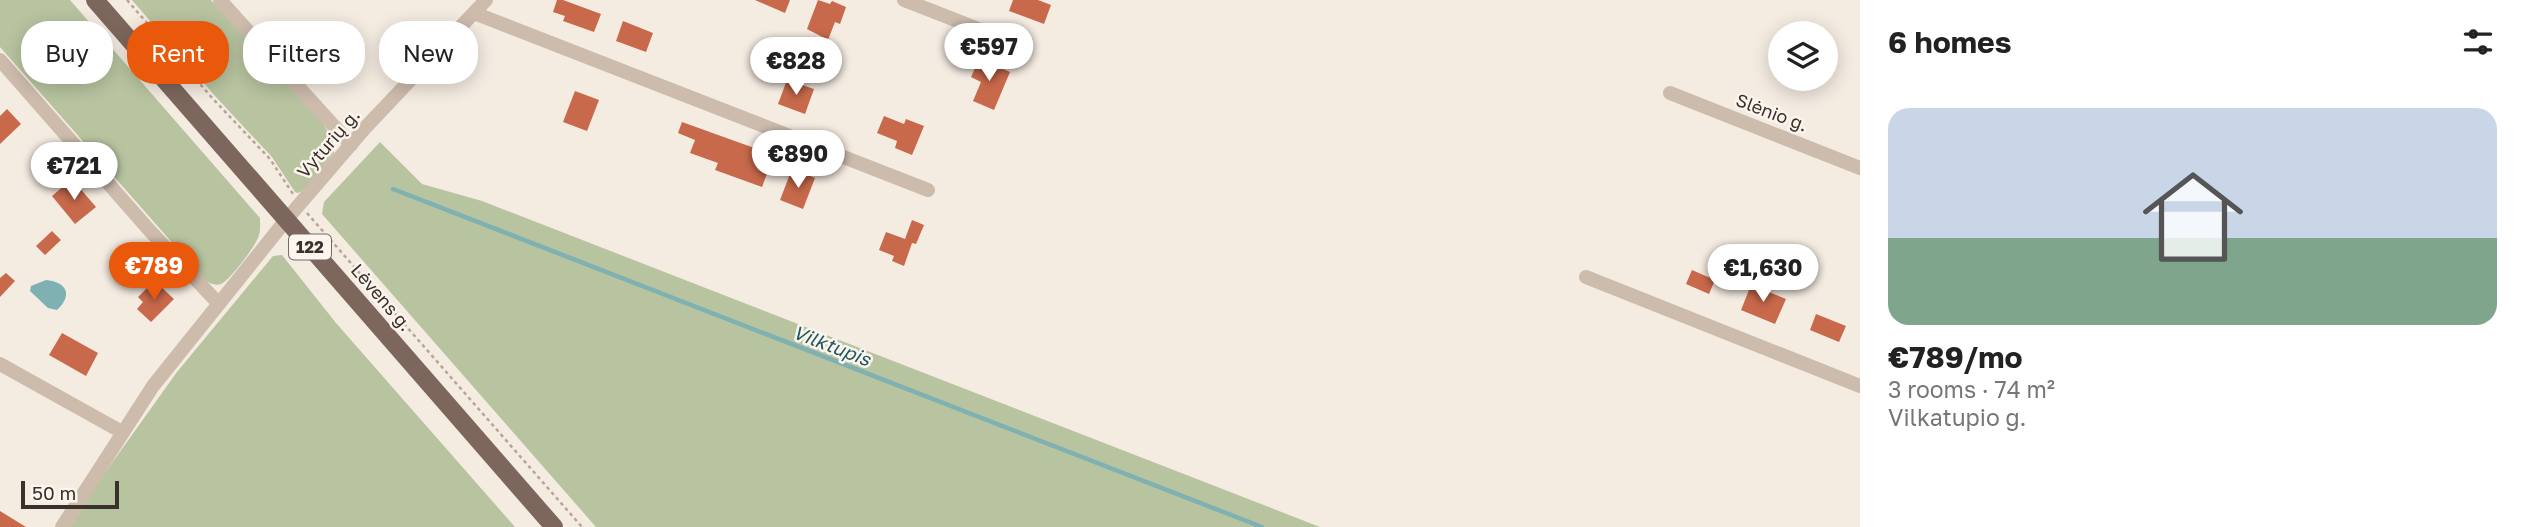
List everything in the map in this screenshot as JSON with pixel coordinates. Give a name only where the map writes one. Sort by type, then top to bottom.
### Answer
[{"type":"main road","name":"Lėvens g.","points":[[95,0],[554,527]]},
{"type":"street","points":[[220,0],[351,145]]},
{"type":"street","name":"Vyturių g.","points":[[62,527],[153,386],[286,220],[351,145],[486,0]]},
{"type":"street","points":[[904,0],[1017,44]]},
{"type":"street","points":[[474,13],[928,190]]},
{"type":"street","points":[[0,60],[150,232],[219,304]]},
{"type":"street","name":"Slėnio g.","points":[[1670,93],[1860,167]]},
{"type":"street","points":[[1586,277],[1860,386]]},
{"type":"street","points":[[0,364],[121,432]]},
{"type":"path","points":[[127,0],[214,100],[270,159],[300,205],[582,527]]},
{"type":"green space","points":[[0,0],[70,0],[88,21],[21,21],[21,71],[0,47]]},
{"type":"green space","points":[[132,0],[211,0],[243,35],[243,84],[287,84],[321,121],[333,139],[334,153],[304,190],[295,192],[272,157],[205,84],[229,84],[229,21],[150,21]]},
{"type":"green space","points":[[113,49],[127,65],[127,84],[143,84],[260,218],[259,235],[241,264],[221,284],[205,280],[33,84],[113,84]]},
{"type":"green space","points":[[380,142],[422,184],[482,201],[1320,527],[596,527],[322,214],[324,202]]},
{"type":"green space","points":[[282,255],[336,323],[515,527],[70,527],[104,474],[177,372],[273,256]]},
{"type":"water","points":[[46,280],[59,283],[65,290],[65,299],[57,310],[48,308],[30,291],[31,286]]},
{"type":"building","points":[[557,0],[601,14],[594,32],[563,21],[565,16],[553,12]]},
{"type":"building","points":[[755,0],[790,0],[785,13]]},
{"type":"building","points":[[818,0],[830,4],[832,1],[846,7],[840,24],[835,22],[828,40],[807,29]]},
{"type":"building","points":[[1013,0],[1038,0],[1051,5],[1044,24],[1009,11]]},
{"type":"building","points":[[623,21],[653,33],[646,52],[616,41]]},
{"type":"building","points":[[979,59],[1010,72],[994,110],[973,101],[981,82],[971,77]]},
{"type":"building","points":[[787,80],[814,89],[805,114],[778,104]]},
{"type":"building","points":[[575,91],[599,100],[587,131],[563,122]]},
{"type":"building","points":[[7,109],[21,124],[0,144],[0,116]]},
{"type":"building","points":[[884,116],[904,124],[906,119],[924,126],[912,155],[895,148],[897,141],[877,133]]},
{"type":"building","points":[[682,122],[774,155],[762,187],[715,170],[718,163],[690,153],[695,140],[678,133]]},
{"type":"building","points":[[790,174],[802,179],[805,174],[815,178],[803,209],[780,200]]},
{"type":"building","points":[[72,179],[96,207],[75,224],[52,196]]},
{"type":"building","points":[[912,220],[924,225],[916,244],[912,243],[904,266],[892,261],[894,256],[879,250],[886,232],[905,239]]},
{"type":"building","points":[[52,231],[61,240],[45,255],[36,246]]},
{"type":"building","points":[[119,250],[136,267],[123,282],[111,270],[117,263],[111,258]]},
{"type":"building","points":[[1692,270],[1715,280],[1709,294],[1686,284]]},
{"type":"building","points":[[6,273],[15,281],[0,297],[0,278]]},
{"type":"building","points":[[1751,285],[1786,299],[1775,324],[1741,310]]},
{"type":"building","points":[[149,286],[155,291],[160,286],[174,299],[151,322],[137,309],[143,302],[138,297]]},
{"type":"building","points":[[1816,314],[1846,326],[1839,342],[1810,330]]},
{"type":"building","points":[[62,333],[98,353],[86,376],[49,355]]},
{"type":"building","points":[[0,511],[26,527],[0,527]]},
{"type":"waterway","name":"Vilktupis","points":[[393,189],[1262,527]]}]
